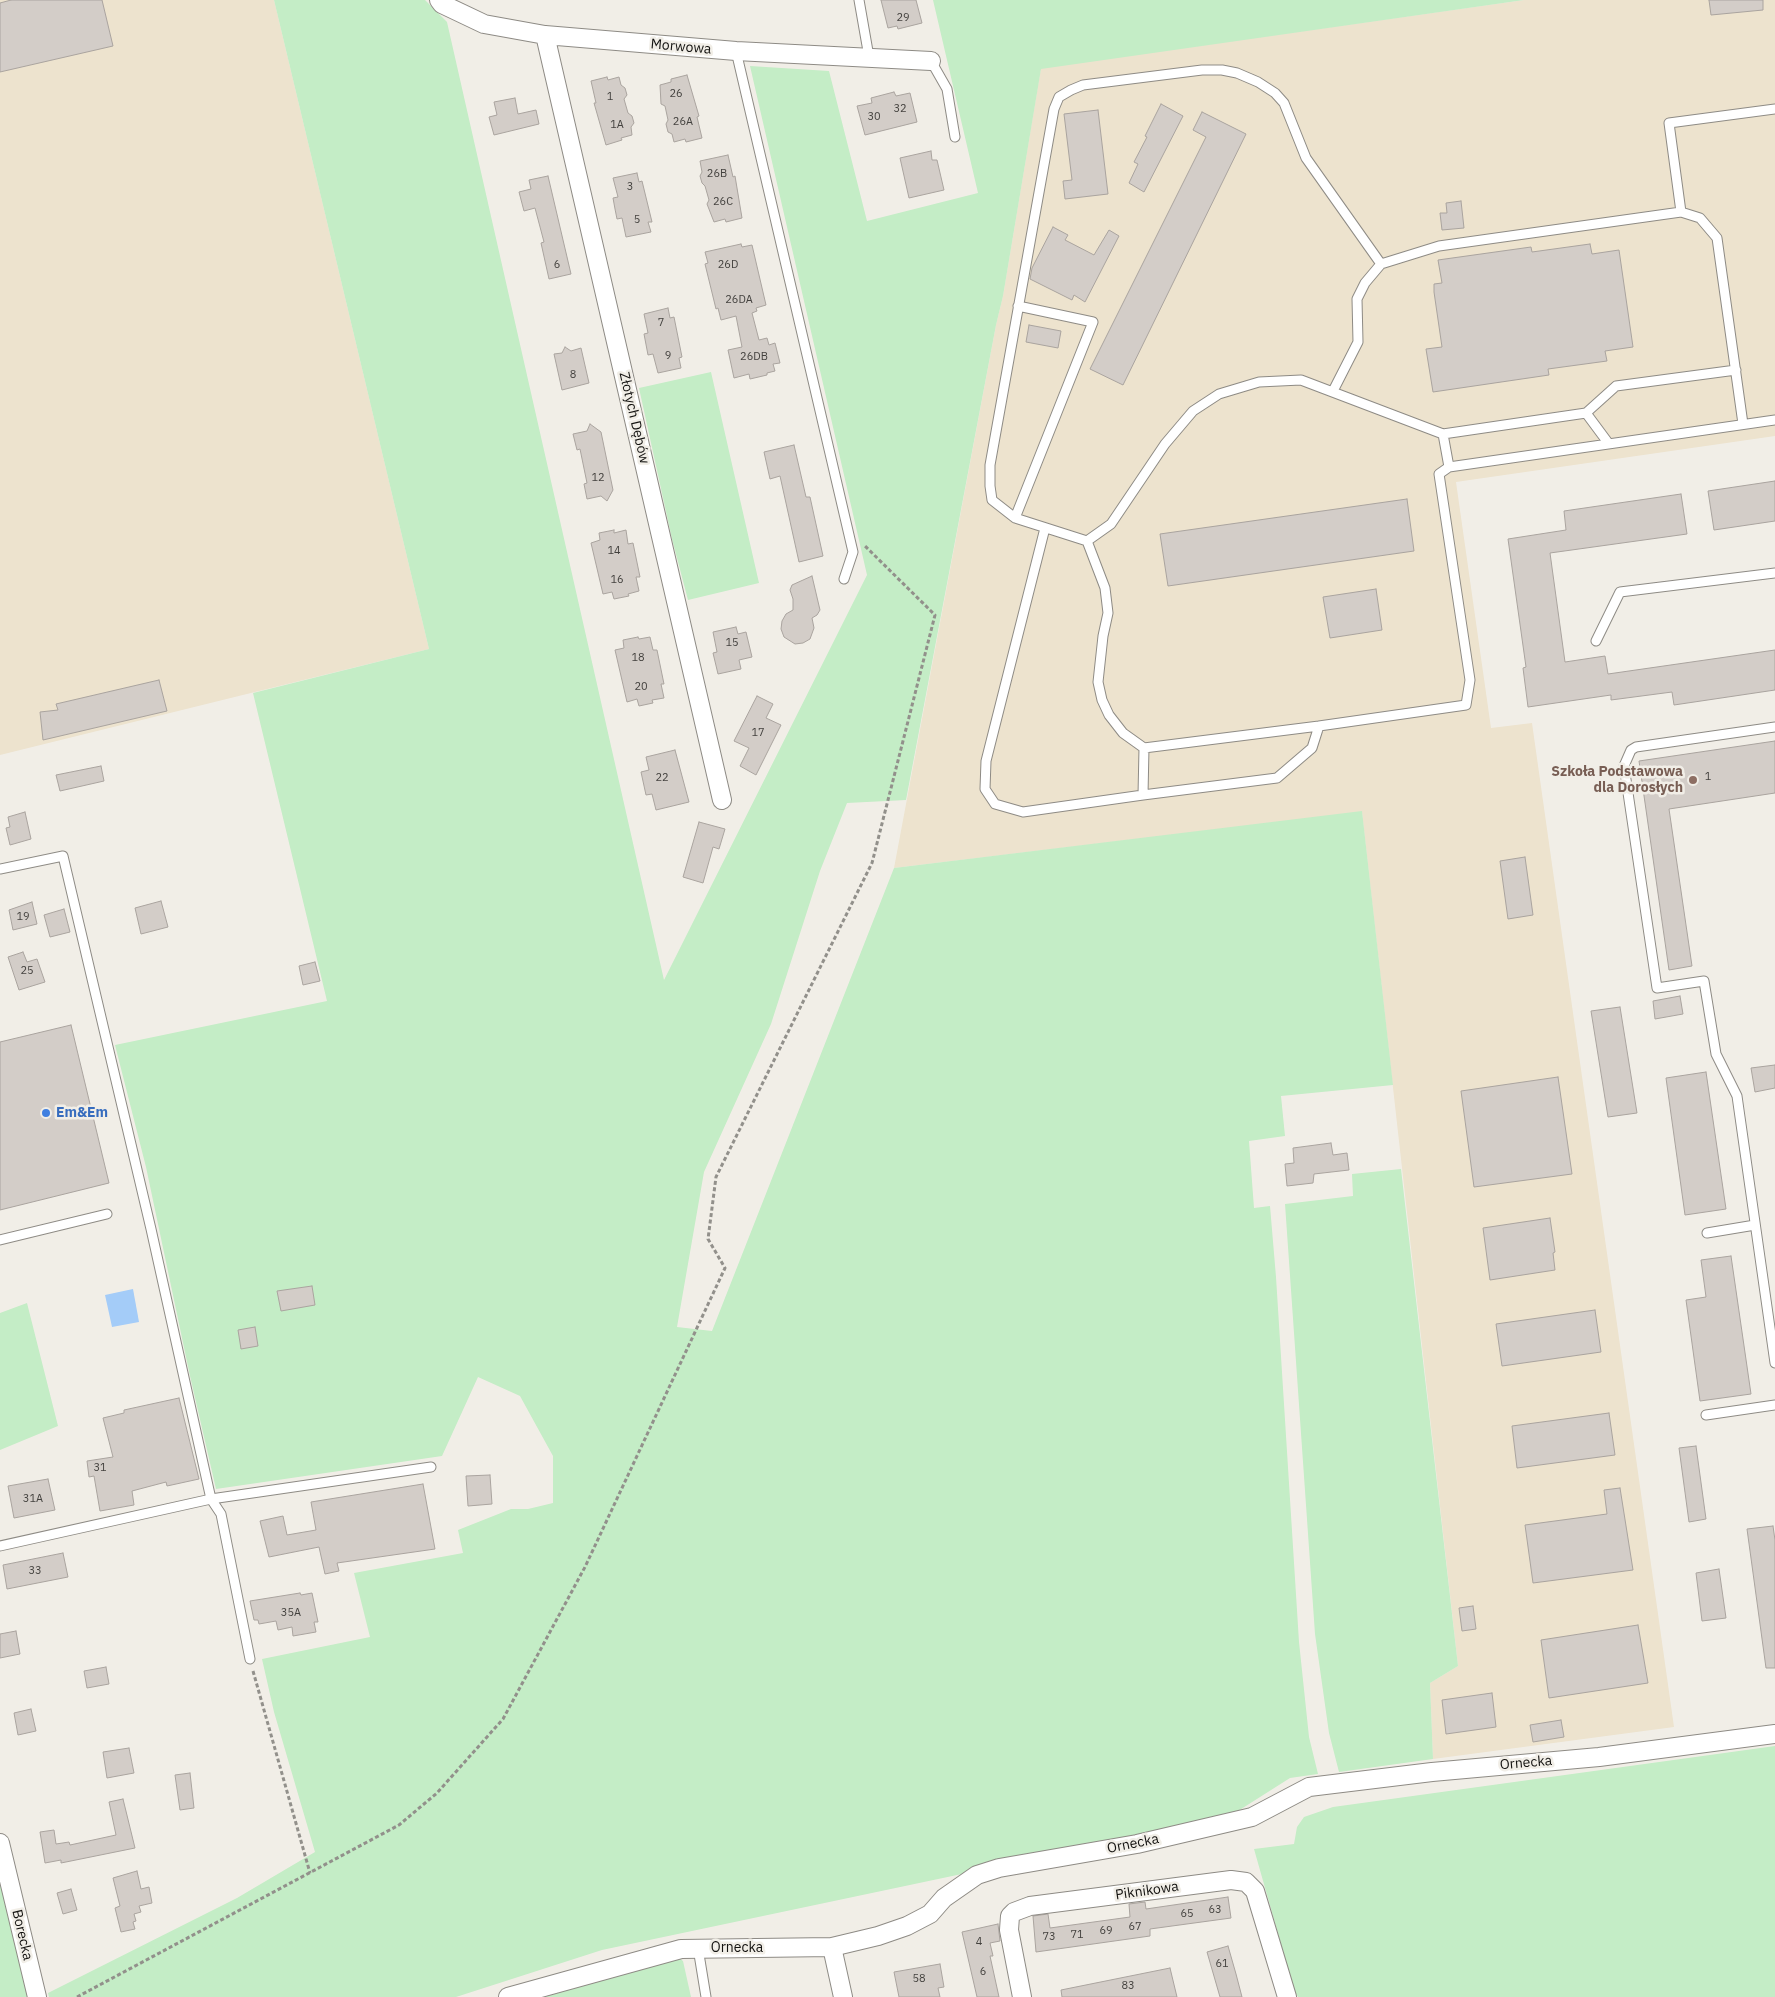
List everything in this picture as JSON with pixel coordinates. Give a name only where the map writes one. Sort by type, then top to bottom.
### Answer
[{"type":"street","name":"Morwowa","points":[[439,0],[442,4],[484,24],[545,35],[736,51],[931,61]]},
{"type":"street","name":"Złotych Dębów","points":[[545,35],[722,800]]},
{"type":"street","name":"Ornecka","points":[[508,1997],[681,1949],[832,1948],[878,1936],[907,1926],[930,1914],[944,1898],[977,1875],[999,1868],[1137,1844],[1252,1818],[1309,1787],[1432,1772],[1599,1757],[1775,1734]]},
{"type":"street","name":"Borecka","points":[[0,1843],[37,1997]]},
{"type":"street","name":"Piknikowa","points":[[1022,1997],[1009,1930],[1010,1916],[1014,1912],[1030,1906],[1230,1880],[1246,1882],[1256,1891],[1287,1997]]},
{"type":"street","points":[[832,1948],[842,1997]]},
{"type":"lane","points":[[859,0],[869,57]]},
{"type":"lane","points":[[736,51],[853,552],[844,579]]},
{"type":"lane","points":[[931,61],[947,89],[955,137]]},
{"type":"lane","points":[[1086,541],[1015,518],[992,500],[990,486],[990,464],[1018,306],[1054,109],[1059,97],[1084,85],[1202,70],[1222,70],[1237,73],[1258,82],[1275,93],[1284,103],[1306,158],[1380,264]]},
{"type":"lane","points":[[1681,212],[1669,122],[1775,108]]},
{"type":"lane","points":[[1333,391],[1358,342],[1357,299],[1365,282],[1380,264],[1439,246],[1681,212],[1700,218],[1717,238],[1744,424]]},
{"type":"lane","points":[[1015,518],[1093,322],[1018,306]]},
{"type":"lane","points":[[1086,541],[1111,524],[1165,444],[1193,411],[1219,394],[1259,382],[1301,380],[1444,434],[1586,414],[1616,386],[1736,370]]},
{"type":"lane","points":[[1586,414],[1609,444]]},
{"type":"lane","points":[[1086,541],[1105,588],[1108,613],[1098,682],[1102,700],[1109,715],[1123,733],[1144,748],[1466,705],[1470,680],[1439,474],[1449,467],[1775,420]]},
{"type":"lane","points":[[1444,434],[1449,467]]},
{"type":"lane","points":[[1045,528],[986,761],[985,789],[996,804],[1023,812],[1277,778],[1312,748],[1319,726]]},
{"type":"lane","points":[[1596,640],[1620,592],[1775,573]]},
{"type":"lane","points":[[1775,726],[1636,747],[1631,750],[1624,766],[1657,988],[1704,981],[1716,1054],[1737,1096],[1775,1363]]},
{"type":"lane","points":[[1143,795],[1144,748]]},
{"type":"lane","points":[[0,869],[63,856],[151,1229],[212,1499],[220,1514],[250,1659]]},
{"type":"lane","points":[[0,1240],[107,1214]]},
{"type":"lane","points":[[1707,1233],[1755,1226]]},
{"type":"lane","points":[[1706,1414],[1775,1405]]},
{"type":"lane","points":[[0,1546],[212,1499],[431,1467]]},
{"type":"lane","points":[[698,1948],[706,1997]]},
{"type":"path","points":[[77,1997],[399,1825],[438,1793],[503,1719],[585,1567],[725,1268],[708,1239],[716,1177],[872,863],[935,616],[848,528]]},
{"type":"path","points":[[250,1659],[310,1872]]},
{"type":"shaded area","points":[[0,0],[274,0],[429,649],[0,755]]},
{"type":"shaded area","points":[[1524,0],[1775,0],[1775,436],[1456,482],[1491,728],[1532,723],[1674,1727],[1433,1759],[1430,1683],[1458,1666],[1362,812],[894,868],[1003,296],[1041,68]]},
{"type":"green space","points":[[274,0],[425,0],[447,22],[664,980],[867,575],[750,66],[829,71],[867,221],[978,193],[933,0],[1524,0],[1041,69],[1003,296],[906,800],[847,803],[820,871],[771,1024],[704,1172],[677,1327],[712,1331],[894,868],[1362,811],[1393,1085],[1281,1096],[1285,1136],[1249,1141],[1254,1208],[1270,1206],[1299,1642],[1309,1737],[1318,1774],[1290,1778],[1227,1818],[602,1950],[456,1997],[49,1997],[48,1993],[237,1898],[315,1852],[274,1712],[262,1659],[370,1637],[354,1573],[463,1553],[458,1530],[511,1509],[528,1509],[553,1503],[553,1456],[520,1396],[478,1377],[442,1456],[216,1489],[146,1167],[115,1045],[327,1001],[253,693],[429,649]]},
{"type":"green space","points":[[711,372],[759,583],[688,600],[672,539],[639,388]]},
{"type":"green space","points":[[1401,1169],[1458,1666],[1430,1683],[1433,1759],[1339,1772],[1329,1733],[1315,1634],[1285,1204],[1353,1196],[1352,1174]]},
{"type":"green space","points":[[27,1303],[58,1426],[0,1450],[0,1313]]},
{"type":"green space","points":[[1775,1746],[1775,1997],[1298,1997],[1294,1990],[1254,1849],[1294,1844],[1297,1827],[1304,1817],[1333,1807]]},
{"type":"green space","points":[[0,1883],[4,1898],[29,1997],[0,1997]]},
{"type":"green space","points":[[676,1956],[683,1961],[691,1997],[529,1997]]},
{"type":"water","points":[[133,1289],[139,1322],[112,1327],[105,1295]]},
{"type":"building","points":[[11,0],[102,0],[113,46],[0,72],[0,3]]},
{"type":"building","points":[[881,0],[916,0],[922,23],[898,29],[897,26],[888,28]]},
{"type":"building","points":[[1709,0],[1763,0],[1763,10],[1711,15]]},
{"type":"building","points":[[687,75],[699,116],[697,117],[702,138],[686,142],[685,139],[674,142],[666,124],[668,120],[665,106],[661,104],[660,85],[671,82],[671,79]]},
{"type":"building","points":[[607,77],[608,80],[619,77],[627,95],[624,99],[628,113],[632,116],[634,123],[631,127],[632,135],[606,145],[594,103],[596,103],[591,81]]},
{"type":"building","points":[[894,92],[896,96],[910,93],[917,122],[865,135],[857,106],[872,103],[871,98]]},
{"type":"building","points":[[515,98],[518,114],[536,110],[539,124],[494,135],[489,117],[497,115],[494,102]]},
{"type":"building","points":[[1161,104],[1183,116],[1144,192],[1129,183],[1138,164],[1134,162]]},
{"type":"building","points":[[1098,110],[1108,194],[1065,199],[1063,181],[1072,180],[1064,114]]},
{"type":"building","points":[[1202,112],[1246,134],[1123,385],[1090,369],[1206,137],[1193,130]]},
{"type":"building","points":[[931,151],[932,160],[937,160],[944,190],[909,198],[900,158]]},
{"type":"building","points":[[728,155],[733,177],[735,176],[742,218],[726,222],[725,219],[714,222],[707,204],[709,200],[705,186],[700,176],[702,172],[700,161]]},
{"type":"building","points":[[637,173],[639,182],[642,181],[652,222],[648,222],[651,232],[626,237],[622,218],[617,219],[613,198],[618,197],[613,178]]},
{"type":"building","points":[[548,176],[571,274],[549,279],[541,243],[544,242],[535,208],[524,211],[519,192],[531,189],[529,180]]},
{"type":"building","points":[[1461,201],[1464,228],[1442,230],[1440,213],[1447,213],[1446,203]]},
{"type":"building","points":[[1053,227],[1068,235],[1065,240],[1094,255],[1109,230],[1119,236],[1085,302],[1074,295],[1072,300],[1030,279],[1032,268]]},
{"type":"building","points":[[741,244],[742,247],[752,245],[766,305],[756,308],[757,311],[752,313],[759,340],[767,338],[769,345],[775,343],[780,363],[773,364],[775,371],[750,379],[749,374],[734,378],[728,350],[742,347],[736,316],[721,320],[718,308],[716,309],[705,264],[708,263],[705,252]]},
{"type":"building","points":[[1590,244],[1592,254],[1619,250],[1633,347],[1605,351],[1607,361],[1548,369],[1549,375],[1433,392],[1426,349],[1442,347],[1434,292],[1434,284],[1442,283],[1438,260],[1531,247],[1532,252]]},
{"type":"building","points":[[668,308],[670,318],[674,317],[682,357],[679,358],[681,368],[658,373],[653,354],[648,355],[644,334],[648,333],[644,314]]},
{"type":"building","points":[[1029,325],[1061,331],[1058,348],[1026,342]]},
{"type":"building","points":[[565,347],[571,351],[581,348],[589,383],[562,390],[554,354],[562,353]]},
{"type":"building","points":[[590,424],[601,432],[613,490],[607,501],[601,496],[587,499],[584,484],[587,483],[580,449],[577,450],[573,434],[587,431]]},
{"type":"building","points":[[794,445],[806,497],[810,497],[823,556],[799,562],[780,476],[770,479],[764,452]]},
{"type":"building","points":[[1775,481],[1775,521],[1714,530],[1708,491]]},
{"type":"building","points":[[1681,494],[1687,534],[1550,553],[1565,662],[1605,656],[1608,674],[1775,650],[1775,690],[1674,705],[1672,692],[1611,700],[1611,695],[1528,707],[1523,668],[1526,667],[1508,539],[1566,530],[1564,511]]},
{"type":"building","points":[[1407,499],[1414,551],[1168,586],[1160,534]]},
{"type":"building","points":[[614,530],[614,533],[626,530],[628,544],[633,543],[640,577],[636,577],[639,591],[628,594],[629,596],[614,599],[612,592],[603,594],[591,543],[600,540],[599,533]]},
{"type":"building","points":[[812,576],[820,610],[812,618],[814,628],[810,639],[803,643],[795,644],[784,637],[781,629],[782,621],[786,614],[793,610],[793,599],[790,590],[792,585]]},
{"type":"building","points":[[1376,589],[1382,630],[1330,638],[1323,597]]},
{"type":"building","points":[[736,627],[738,634],[746,632],[752,657],[739,660],[741,669],[718,674],[713,653],[717,652],[713,632]]},
{"type":"building","points":[[638,637],[639,639],[650,637],[653,650],[657,650],[664,684],[661,684],[664,698],[652,700],[653,703],[639,706],[637,699],[627,702],[615,650],[624,648],[623,640]]},
{"type":"building","points":[[159,680],[167,711],[43,740],[40,712],[58,710],[56,704]]},
{"type":"building","points":[[757,696],[773,704],[766,718],[781,725],[756,775],[740,766],[749,748],[734,741]]},
{"type":"building","points":[[1775,741],[1775,793],[1669,809],[1692,966],[1669,970],[1639,761]]},
{"type":"building","points":[[675,750],[689,802],[656,810],[652,794],[646,795],[641,772],[649,770],[646,757]]},
{"type":"building","points":[[101,766],[104,781],[60,791],[56,775]]},
{"type":"building","points":[[25,812],[31,839],[10,845],[6,828],[10,827],[8,817]]},
{"type":"building","points":[[699,822],[725,829],[719,849],[713,847],[703,883],[683,877]]},
{"type":"building","points":[[1525,857],[1533,915],[1508,919],[1500,861]]},
{"type":"building","points":[[161,901],[168,927],[141,934],[135,908]]},
{"type":"building","points":[[32,902],[37,924],[13,930],[9,910]]},
{"type":"building","points":[[64,909],[70,932],[50,937],[44,915]]},
{"type":"building","points":[[23,952],[27,962],[37,959],[45,982],[19,990],[8,957]]},
{"type":"building","points":[[315,962],[320,981],[303,985],[299,966]]},
{"type":"building","points":[[1680,996],[1683,1014],[1655,1019],[1653,1001]]},
{"type":"building","points":[[1620,1007],[1637,1113],[1608,1117],[1591,1011]]},
{"type":"building","name":"Em&Em","points":[[71,1025],[109,1183],[0,1210],[0,1042]]},
{"type":"building","points":[[1775,1065],[1775,1088],[1755,1092],[1751,1068]]},
{"type":"building","points":[[1706,1072],[1726,1209],[1685,1215],[1666,1078]]},
{"type":"building","points":[[1558,1077],[1572,1174],[1474,1187],[1461,1091]]},
{"type":"building","points":[[1331,1143],[1333,1155],[1347,1153],[1349,1170],[1314,1174],[1313,1183],[1287,1186],[1285,1164],[1294,1163],[1293,1148]]},
{"type":"building","points":[[1550,1218],[1555,1252],[1553,1253],[1555,1270],[1490,1280],[1483,1228]]},
{"type":"building","points":[[1731,1256],[1751,1394],[1700,1401],[1686,1300],[1706,1297],[1701,1260]]},
{"type":"building","points":[[312,1286],[315,1305],[281,1311],[277,1291]]},
{"type":"building","points":[[1595,1310],[1601,1352],[1502,1366],[1496,1324]]},
{"type":"building","points":[[255,1327],[258,1346],[241,1349],[238,1330]]},
{"type":"building","points":[[179,1398],[199,1479],[167,1486],[166,1482],[132,1491],[134,1505],[100,1511],[94,1476],[89,1477],[87,1461],[113,1457],[103,1418],[124,1413],[124,1410]]},
{"type":"building","points":[[1609,1413],[1615,1455],[1517,1468],[1512,1426]]},
{"type":"building","points":[[1696,1446],[1706,1519],[1689,1522],[1679,1448]]},
{"type":"building","points":[[490,1475],[492,1504],[468,1506],[466,1476]]},
{"type":"building","points":[[48,1479],[55,1510],[14,1518],[8,1486]]},
{"type":"building","points":[[423,1484],[435,1549],[337,1563],[339,1571],[325,1574],[319,1547],[269,1557],[260,1521],[283,1516],[287,1535],[316,1530],[311,1502]]},
{"type":"building","points":[[1620,1488],[1633,1570],[1533,1583],[1525,1525],[1607,1514],[1604,1490]]},
{"type":"building","points":[[1773,1526],[1775,1540],[1775,1668],[1766,1668],[1747,1529]]},
{"type":"building","points":[[63,1553],[68,1577],[7,1589],[3,1565]]},
{"type":"building","points":[[1719,1569],[1726,1618],[1702,1621],[1696,1573]]},
{"type":"building","points":[[300,1593],[301,1595],[312,1593],[318,1622],[314,1622],[316,1632],[293,1636],[292,1627],[278,1630],[276,1621],[259,1624],[258,1620],[254,1620],[250,1601]]},
{"type":"building","points":[[1473,1606],[1476,1629],[1462,1631],[1459,1608]]},
{"type":"building","points":[[1638,1625],[1648,1683],[1549,1698],[1541,1640]]},
{"type":"building","points":[[16,1631],[20,1654],[0,1658],[0,1634]]},
{"type":"building","points":[[106,1667],[109,1684],[87,1688],[84,1671]]},
{"type":"building","points":[[1492,1693],[1496,1727],[1446,1734],[1442,1700]]},
{"type":"building","points":[[31,1709],[36,1731],[18,1735],[14,1713]]},
{"type":"building","points":[[1561,1720],[1564,1737],[1533,1742],[1530,1725]]},
{"type":"building","points":[[129,1748],[134,1773],[107,1778],[103,1752]]},
{"type":"building","points":[[190,1773],[194,1808],[180,1810],[175,1775]]},
{"type":"building","points":[[123,1799],[135,1848],[61,1863],[61,1860],[45,1863],[40,1832],[54,1830],[56,1844],[69,1842],[70,1845],[116,1835],[109,1802]]},
{"type":"building","points":[[137,1871],[141,1889],[149,1887],[152,1903],[139,1906],[141,1912],[134,1914],[136,1921],[133,1922],[135,1929],[121,1932],[115,1908],[120,1906],[113,1878]]},
{"type":"building","points":[[71,1889],[77,1910],[63,1914],[57,1893]]},
{"type":"building","points":[[1228,1897],[1231,1918],[1150,1929],[1150,1936],[1036,1952],[1033,1916],[1048,1914],[1050,1928],[1130,1917],[1129,1904],[1145,1902],[1146,1909]]},
{"type":"building","points":[[998,1924],[1000,1941],[990,1943],[993,1956],[990,1956],[999,1997],[977,1997],[962,1932]]},
{"type":"building","points":[[1228,1946],[1242,1997],[1220,1997],[1207,1952]]},
{"type":"building","points":[[940,1964],[944,1987],[938,1988],[940,1997],[899,1997],[894,1972]]},
{"type":"building","points":[[1170,1968],[1177,1997],[1062,1997],[1061,1990]]},
{"type":"place","name":"Szkoła Podstawowa dla Dorosłych","points":[[1693,780]]},
{"type":"place","name":"Em&Em","points":[[46,1113]]}]
